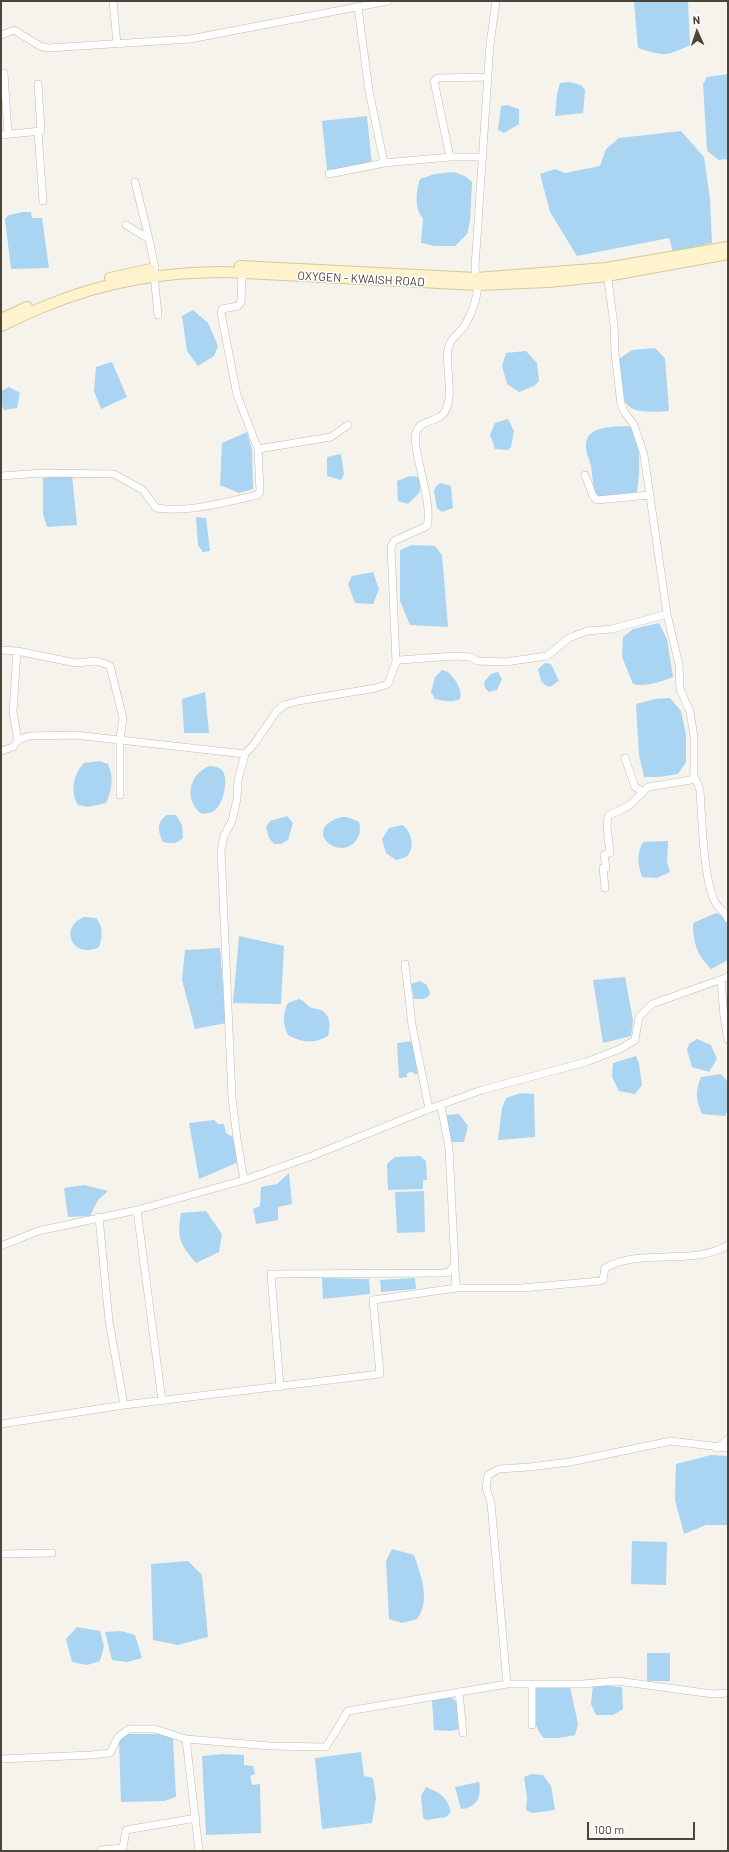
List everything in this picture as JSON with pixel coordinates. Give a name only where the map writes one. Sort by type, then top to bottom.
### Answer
[{"type":"main road","name":"OXYGEN - KWAISH ROAD","points":[[607,272],[728,247]]},
{"type":"main road","name":"OXYGEN - KWAISH ROAD","points":[[1,318],[77,288],[130,273],[242,272],[477,281],[607,272],[728,254]]},
{"type":"main road","name":"OXYGEN - KWAISH ROAD","points":[[1,326],[48,305],[95,288],[154,272],[206,265],[250,266],[477,281]]},
{"type":"street","points":[[113,1],[117,44]]},
{"type":"street","points":[[1,35],[14,30],[40,46],[48,48],[190,39],[388,1]]},
{"type":"street","points":[[244,1180],[232,1097],[221,851],[224,836],[232,821],[237,798],[238,780],[245,754],[255,743],[276,712],[284,705],[298,700],[376,688],[388,684],[396,662],[391,547],[394,541],[427,526],[427,496],[416,439],[416,430],[422,425],[440,417],[445,412],[449,391],[448,350],[451,339],[464,326],[472,311],[477,281],[475,268],[492,26],[496,1]]},
{"type":"street","points":[[358,7],[370,91],[384,163]]},
{"type":"street","points":[[4,73],[5,135],[38,132]]},
{"type":"street","points":[[450,157],[434,81],[438,78],[488,77]]},
{"type":"street","points":[[38,84],[41,131],[38,132],[43,201]]},
{"type":"street","points":[[329,174],[384,163],[450,157],[483,158]]},
{"type":"street","points":[[135,182],[149,239],[158,315]]},
{"type":"street","points":[[126,225],[149,239]]},
{"type":"street","points":[[1,476],[43,473],[114,474],[143,490],[156,508],[194,508],[258,495],[260,491],[258,449],[237,395],[221,313],[222,309],[238,306],[241,302],[242,272]]},
{"type":"street","points":[[607,272],[621,404],[639,437],[667,614],[678,665],[680,689],[690,712],[694,737],[694,776],[700,790],[710,883],[714,901],[726,913],[728,919]]},
{"type":"street","points":[[258,449],[332,437],[348,425]]},
{"type":"street","points":[[585,475],[593,496],[597,500],[649,495]]},
{"type":"street","points":[[396,662],[455,656],[471,657],[477,661],[505,662],[547,656],[569,638],[587,631],[612,629],[667,614]]},
{"type":"street","points":[[1,650],[17,651],[76,663],[97,661],[110,666],[123,718],[120,739],[120,795]]},
{"type":"street","points":[[17,651],[12,712],[18,740]]},
{"type":"street","points":[[1,751],[13,746],[18,740],[43,735],[75,735],[245,754]]},
{"type":"street","points":[[626,758],[635,787],[643,792]]},
{"type":"street","points":[[605,888],[603,868],[606,868],[604,855],[610,853],[607,827],[608,816],[630,805],[648,787],[691,780],[694,776]]},
{"type":"street","points":[[405,964],[412,1025],[429,1109]]},
{"type":"street","points":[[1,1246],[38,1231],[137,1210],[244,1180],[307,1158],[429,1109],[441,1106],[482,1090],[557,1071],[620,1049],[635,1040],[639,1017],[652,1004],[725,978],[728,1040]]},
{"type":"street","points":[[441,1106],[449,1148],[456,1288]]},
{"type":"street","points":[[137,1210],[162,1401]]},
{"type":"street","points":[[100,1217],[108,1322],[124,1405]]},
{"type":"street","points":[[1,1424],[124,1405],[380,1374],[373,1300],[456,1288],[522,1288],[600,1281],[603,1280],[605,1268],[620,1260],[709,1253],[728,1245]]},
{"type":"street","points":[[280,1387],[271,1274],[444,1273],[450,1272],[455,1265]]},
{"type":"street","points":[[716,1448],[728,1438]]},
{"type":"street","points":[[507,1684],[491,1503],[486,1488],[488,1474],[499,1469],[529,1468],[570,1462],[671,1441],[716,1448],[728,1448]]},
{"type":"street","points":[[1,1554],[52,1553]]},
{"type":"street","points":[[1,1759],[110,1753],[118,1737],[130,1729],[155,1730],[186,1739],[270,1746],[326,1746],[348,1711],[507,1684],[582,1684],[617,1681],[713,1694],[728,1693]]},
{"type":"street","points":[[532,1684],[532,1725]]},
{"type":"street","points":[[458,1692],[463,1733]]},
{"type":"street","points":[[186,1739],[199,1851]]},
{"type":"street","points":[[101,1851],[123,1848],[126,1830],[196,1818]]},
{"type":"water","points":[[634,1],[688,1],[690,45],[675,52],[664,54],[653,53],[638,48]]},
{"type":"water","points":[[728,74],[728,159],[719,160],[707,151],[703,84],[707,77]]},
{"type":"water","points":[[569,82],[581,85],[585,90],[583,113],[555,116],[557,94],[560,83]]},
{"type":"water","points":[[507,105],[519,109],[519,124],[504,133],[498,130],[501,106]]},
{"type":"water","points":[[367,116],[372,165],[327,170],[322,121]]},
{"type":"water","points":[[681,131],[704,157],[710,199],[712,243],[673,252],[669,238],[577,256],[550,212],[540,174],[555,169],[565,173],[600,166],[606,149],[619,138]]},
{"type":"water","points":[[454,172],[465,176],[472,182],[470,221],[467,234],[455,246],[435,246],[421,243],[423,218],[417,205],[420,179],[435,174]]},
{"type":"water","points":[[31,212],[32,218],[42,218],[49,268],[11,269],[5,219],[9,215]]},
{"type":"water","points":[[193,310],[208,323],[218,346],[214,356],[198,366],[187,351],[182,316]]},
{"type":"water","points":[[655,348],[665,358],[669,411],[640,411],[631,408],[626,403],[623,396],[619,359],[632,350]]},
{"type":"water","points":[[526,351],[537,363],[539,381],[534,386],[519,392],[507,384],[502,366],[506,353]]},
{"type":"water","points":[[112,362],[127,397],[101,409],[94,391],[96,367]]},
{"type":"water","points":[[9,387],[20,393],[17,408],[4,410],[1,404],[1,391]]},
{"type":"water","points":[[508,419],[514,431],[511,447],[508,450],[495,449],[490,435],[495,423]]},
{"type":"water","points":[[628,426],[634,429],[638,445],[639,468],[637,492],[620,496],[597,496],[586,450],[587,440],[595,431],[607,427]]},
{"type":"water","points":[[247,432],[252,450],[253,489],[239,493],[220,485],[222,443]]},
{"type":"water","points":[[341,454],[344,474],[341,480],[327,476],[327,457]]},
{"type":"water","points":[[72,475],[77,525],[47,527],[43,514],[43,478]]},
{"type":"water","points":[[410,476],[420,477],[420,492],[408,504],[398,501],[397,481]]},
{"type":"water","points":[[441,483],[451,486],[453,508],[442,512],[437,508],[434,491],[436,486]]},
{"type":"water","points":[[196,517],[206,518],[210,551],[203,552],[198,545]]},
{"type":"water","points":[[412,545],[435,546],[442,555],[448,627],[410,625],[400,601],[400,550]]},
{"type":"water","points":[[373,572],[379,589],[373,604],[355,603],[348,584],[352,576]]},
{"type":"water","points":[[659,623],[667,639],[673,677],[648,684],[633,684],[622,657],[623,637],[633,629]]},
{"type":"water","points":[[545,663],[551,664],[559,681],[550,687],[541,681],[538,669]]},
{"type":"water","points":[[442,670],[448,672],[456,681],[461,695],[460,699],[444,701],[435,699],[431,692],[435,677]]},
{"type":"water","points":[[498,672],[502,679],[497,690],[489,692],[485,688],[484,682],[491,674]]},
{"type":"water","points":[[205,692],[209,733],[184,733],[182,699]]},
{"type":"water","points":[[670,698],[681,711],[686,735],[686,762],[678,774],[659,777],[644,777],[639,755],[636,704],[655,699]]},
{"type":"water","points":[[100,761],[108,764],[112,779],[110,793],[106,803],[88,807],[78,805],[73,789],[77,772],[84,763]]},
{"type":"water","points":[[210,766],[222,770],[224,774],[225,785],[223,797],[218,808],[213,812],[202,814],[192,802],[191,788],[197,775]]},
{"type":"water","points":[[167,815],[176,815],[182,825],[183,838],[181,840],[171,843],[163,842],[159,827],[163,818]]},
{"type":"water","points":[[287,816],[293,823],[288,840],[281,844],[274,844],[269,838],[266,827],[270,821]]},
{"type":"water","points":[[342,817],[351,818],[359,822],[360,831],[358,838],[354,843],[346,847],[338,848],[331,845],[323,835],[324,828],[330,822]]},
{"type":"water","points":[[402,825],[410,835],[412,845],[409,854],[406,857],[396,860],[386,853],[382,839],[389,828]]},
{"type":"water","points":[[668,841],[667,862],[670,872],[657,878],[642,877],[638,859],[639,851],[643,842]]},
{"type":"water","points":[[716,913],[726,917],[728,924],[728,960],[711,969],[702,958],[695,943],[693,923]]},
{"type":"water","points":[[84,917],[96,918],[99,921],[102,932],[99,947],[90,950],[82,949],[76,946],[70,935],[71,928],[76,922]]},
{"type":"water","points":[[239,936],[284,946],[281,1004],[233,1003]]},
{"type":"water","points":[[220,948],[226,1023],[195,1029],[182,980],[185,950]]},
{"type":"water","points":[[625,977],[633,1020],[631,1036],[603,1043],[593,980]]},
{"type":"water","points":[[420,981],[427,985],[430,993],[429,996],[423,999],[414,999],[411,984]]},
{"type":"water","points":[[299,999],[310,1007],[321,1010],[326,1014],[329,1023],[328,1036],[323,1039],[308,1042],[298,1040],[288,1035],[284,1023],[285,1011],[288,1003]]},
{"type":"water","points":[[697,1039],[711,1045],[717,1059],[709,1072],[692,1067],[687,1050],[689,1044]]},
{"type":"water","points":[[413,1041],[418,1074],[414,1074],[413,1072],[407,1073],[407,1077],[399,1078],[397,1043]]},
{"type":"water","points":[[636,1056],[639,1064],[642,1085],[635,1094],[619,1091],[612,1077],[613,1063]]},
{"type":"water","points":[[721,1074],[728,1082],[728,1111],[725,1116],[702,1114],[697,1096],[701,1077]]},
{"type":"water","points":[[521,1093],[534,1094],[535,1137],[498,1140],[502,1108],[506,1098]]},
{"type":"water","points":[[459,1114],[468,1126],[464,1142],[450,1142],[446,1125],[447,1115]]},
{"type":"water","points":[[214,1120],[218,1124],[224,1124],[226,1133],[233,1137],[239,1162],[199,1179],[189,1123]]},
{"type":"water","points":[[420,1156],[426,1161],[427,1180],[423,1180],[423,1189],[388,1190],[387,1164],[395,1157]]},
{"type":"water","points":[[289,1173],[292,1204],[278,1207],[278,1220],[256,1224],[253,1209],[260,1206],[261,1187],[277,1184]]},
{"type":"water","points":[[84,1185],[108,1191],[98,1200],[90,1216],[68,1217],[64,1188]]},
{"type":"water","points":[[424,1191],[425,1232],[397,1233],[395,1192]]},
{"type":"water","points":[[206,1211],[222,1234],[219,1252],[196,1263],[186,1250],[181,1240],[179,1229],[181,1213]]},
{"type":"water","points":[[322,1278],[369,1279],[370,1294],[323,1299]]},
{"type":"water","points":[[415,1278],[416,1289],[381,1292],[380,1280]]},
{"type":"water","points":[[711,1455],[728,1456],[728,1525],[706,1525],[684,1534],[675,1500],[676,1464]]},
{"type":"water","points":[[632,1541],[667,1542],[666,1585],[631,1584]]},
{"type":"water","points":[[392,1549],[414,1555],[422,1579],[424,1596],[421,1612],[417,1619],[402,1623],[389,1619],[386,1561]]},
{"type":"water","points":[[188,1561],[202,1575],[208,1637],[178,1645],[153,1640],[151,1564]]},
{"type":"water","points":[[77,1627],[100,1631],[104,1646],[100,1661],[87,1665],[72,1662],[66,1639]]},
{"type":"water","points":[[121,1631],[135,1635],[142,1658],[127,1662],[112,1660],[105,1632]]},
{"type":"water","points":[[647,1653],[670,1653],[670,1681],[647,1681]]},
{"type":"water","points":[[593,1685],[622,1687],[623,1709],[613,1715],[596,1715],[591,1704]]},
{"type":"water","points":[[535,1687],[570,1687],[578,1724],[575,1735],[558,1738],[544,1738],[537,1727],[535,1720]]},
{"type":"water","points":[[451,1697],[457,1702],[459,1729],[452,1731],[434,1730],[432,1699]]},
{"type":"water","points":[[126,1734],[163,1734],[173,1739],[176,1797],[164,1801],[121,1802],[119,1741]]},
{"type":"water","points":[[361,1752],[364,1776],[373,1778],[376,1798],[372,1823],[322,1829],[315,1758]]},
{"type":"water","points":[[223,1754],[244,1755],[244,1765],[253,1766],[255,1774],[250,1776],[252,1785],[260,1784],[261,1833],[206,1835],[202,1756]]},
{"type":"water","points":[[532,1774],[543,1775],[551,1786],[555,1810],[532,1813],[526,1810],[527,1797],[524,1777]]},
{"type":"water","points":[[479,1782],[480,1792],[475,1804],[461,1809],[455,1787]]},
{"type":"water","points":[[426,1787],[439,1793],[447,1802],[451,1812],[446,1817],[426,1820],[423,1818],[421,1796]]}]
